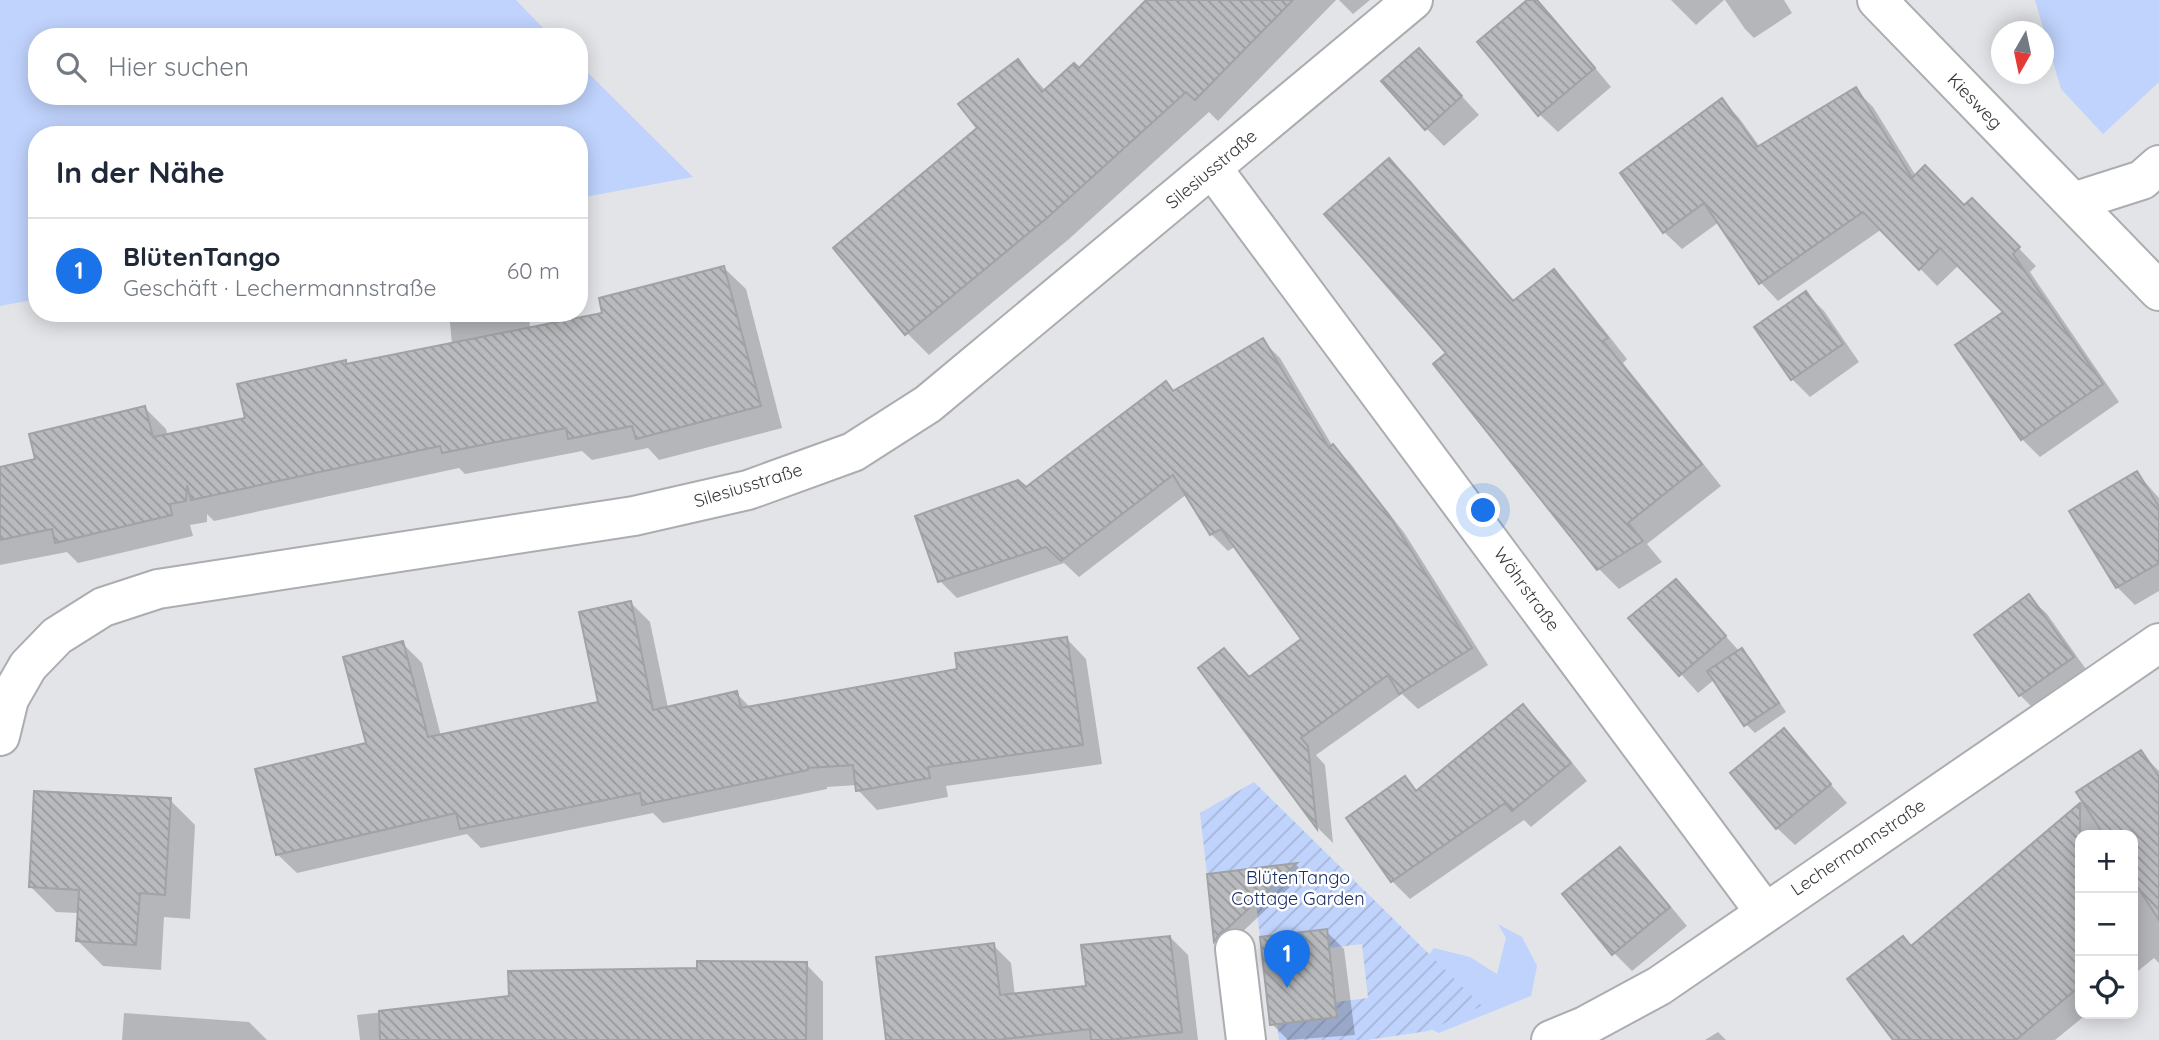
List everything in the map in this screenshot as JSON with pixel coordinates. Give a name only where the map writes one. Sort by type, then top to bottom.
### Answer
[{"type":"street","name":"Silesiusstraße","points":[[0,736],[9,699],[28,666],[57,636],[103,607],[158,589],[634,516],[748,490],[853,452],[928,404],[1413,0]]},
{"type":"street","name":"Kiesweg","points":[[1877,0],[2159,291]]},
{"type":"street","points":[[2073,202],[2141,180],[2159,165]]},
{"type":"street","name":"Wöhrstraße","points":[[1212,168],[1471,513],[1764,911]]},
{"type":"street","name":"Lechermannstraße","points":[[1551,1040],[1586,1026],[1659,986],[1764,911],[2159,643]]},
{"type":"street","points":[[1235,949],[1246,1040]]},
{"type":"green space","points":[[0,0],[516,0],[543,28],[28,28],[28,105],[588,105],[588,73],[693,177],[588,196],[588,126],[28,126],[28,301],[0,306]]},
{"type":"green space","points":[[2035,0],[2159,0],[2159,82],[2103,134],[2061,89],[2054,65],[2054,21],[2041,21]]},
{"type":"green space","name":"BlütenTango Cottage Garden","points":[[1254,782],[1482,1006],[1428,1031],[1367,1040],[1279,1040],[1277,1024],[1337,1017],[1336,1002],[1368,998],[1362,944],[1329,948],[1327,930],[1260,937],[1252,869],[1207,874],[1200,813]]},
{"type":"green space","points":[[1498,924],[1522,937],[1537,966],[1531,996],[1439,1033],[1415,1022],[1419,967],[1434,948],[1470,957],[1497,974],[1506,938]]},
{"type":"building","points":[[1146,0],[1293,0],[1195,100],[1186,92],[1047,218],[905,335],[833,248],[977,128],[958,104],[1018,59],[1042,92],[1074,63],[1079,68]]},
{"type":"building","points":[[1527,0],[1537,0],[1595,68],[1538,116],[1477,42]]},
{"type":"building","points":[[1419,48],[1462,96],[1425,130],[1381,81]]},
{"type":"building","points":[[1856,87],[1912,178],[1925,165],[1964,205],[1972,198],[2020,247],[2013,254],[2103,384],[2021,440],[1955,345],[2003,312],[1940,248],[1919,270],[1863,212],[1759,284],[1704,203],[1663,233],[1620,173],[1722,98],[1757,147]]},
{"type":"building","points":[[1389,158],[1513,301],[1554,269],[1608,338],[1603,341],[1702,464],[1628,523],[1643,541],[1597,570],[1433,364],[1446,353],[1324,214]]},
{"type":"building","points":[[724,266],[761,406],[636,439],[632,426],[568,439],[566,428],[442,453],[440,446],[191,500],[187,485],[186,501],[170,504],[172,515],[55,543],[52,529],[0,540],[0,467],[35,459],[29,434],[145,406],[153,437],[245,418],[237,384],[346,360],[346,364],[557,322],[588,322],[588,316],[602,313],[599,298]]},
{"type":"building","points":[[1806,291],[1843,344],[1791,380],[1754,327]]},
{"type":"building","points":[[1263,338],[1329,448],[1333,444],[1389,515],[1472,648],[1399,694],[1388,675],[1301,738],[1308,746],[1317,829],[1198,668],[1224,648],[1249,677],[1301,639],[1221,529],[1210,535],[1173,475],[1061,561],[1046,547],[938,582],[915,516],[1018,480],[1026,487],[1166,381],[1173,391]]},
{"type":"building","points":[[2137,471],[2159,507],[2159,563],[2116,588],[2069,511]]},
{"type":"building","points":[[1676,579],[1726,636],[1679,676],[1628,618]]},
{"type":"building","points":[[2029,594],[2074,657],[2019,696],[1974,635]]},
{"type":"building","points":[[631,601],[653,710],[737,691],[741,708],[957,669],[955,653],[1067,637],[1083,745],[928,767],[930,778],[856,791],[853,765],[808,768],[642,805],[640,793],[460,829],[456,813],[276,855],[255,769],[366,743],[343,657],[403,641],[428,737],[598,702],[579,612]]},
{"type":"building","points":[[1742,648],[1779,703],[1744,726],[1707,671]]},
{"type":"building","points":[[1523,704],[1571,763],[1512,811],[1505,803],[1391,882],[1346,818],[1405,776],[1416,791]]},
{"type":"building","points":[[1784,728],[1831,784],[1776,829],[1730,773]]},
{"type":"building","points":[[2141,750],[2159,777],[2159,920],[2138,888],[2138,830],[2101,830],[2076,792]]},
{"type":"building","points":[[34,791],[171,798],[165,895],[140,893],[136,945],[76,941],[79,890],[29,887]]},
{"type":"building","points":[[2080,803],[2080,830],[2075,830],[2075,990],[2016,1040],[1893,1040],[1847,979],[1903,936],[1911,946]]},
{"type":"building","points":[[1620,847],[1670,907],[1612,955],[1562,894]]},
{"type":"building","points":[[1297,863],[1221,932],[1214,942],[1207,874]]},
{"type":"building","points":[[1327,929],[1337,1017],[1270,1025],[1260,937]]},
{"type":"building","points":[[1170,936],[1182,1032],[1110,1040],[1091,1040],[1090,1029],[996,1040],[886,1040],[876,957],[994,943],[1000,995],[1086,986],[1081,945]]},
{"type":"building","points":[[697,961],[807,962],[806,1040],[380,1040],[379,1011],[509,996],[508,971],[697,968]]},
{"type":"place","name":"BlütenTango","points":[[1287,988]]}]
